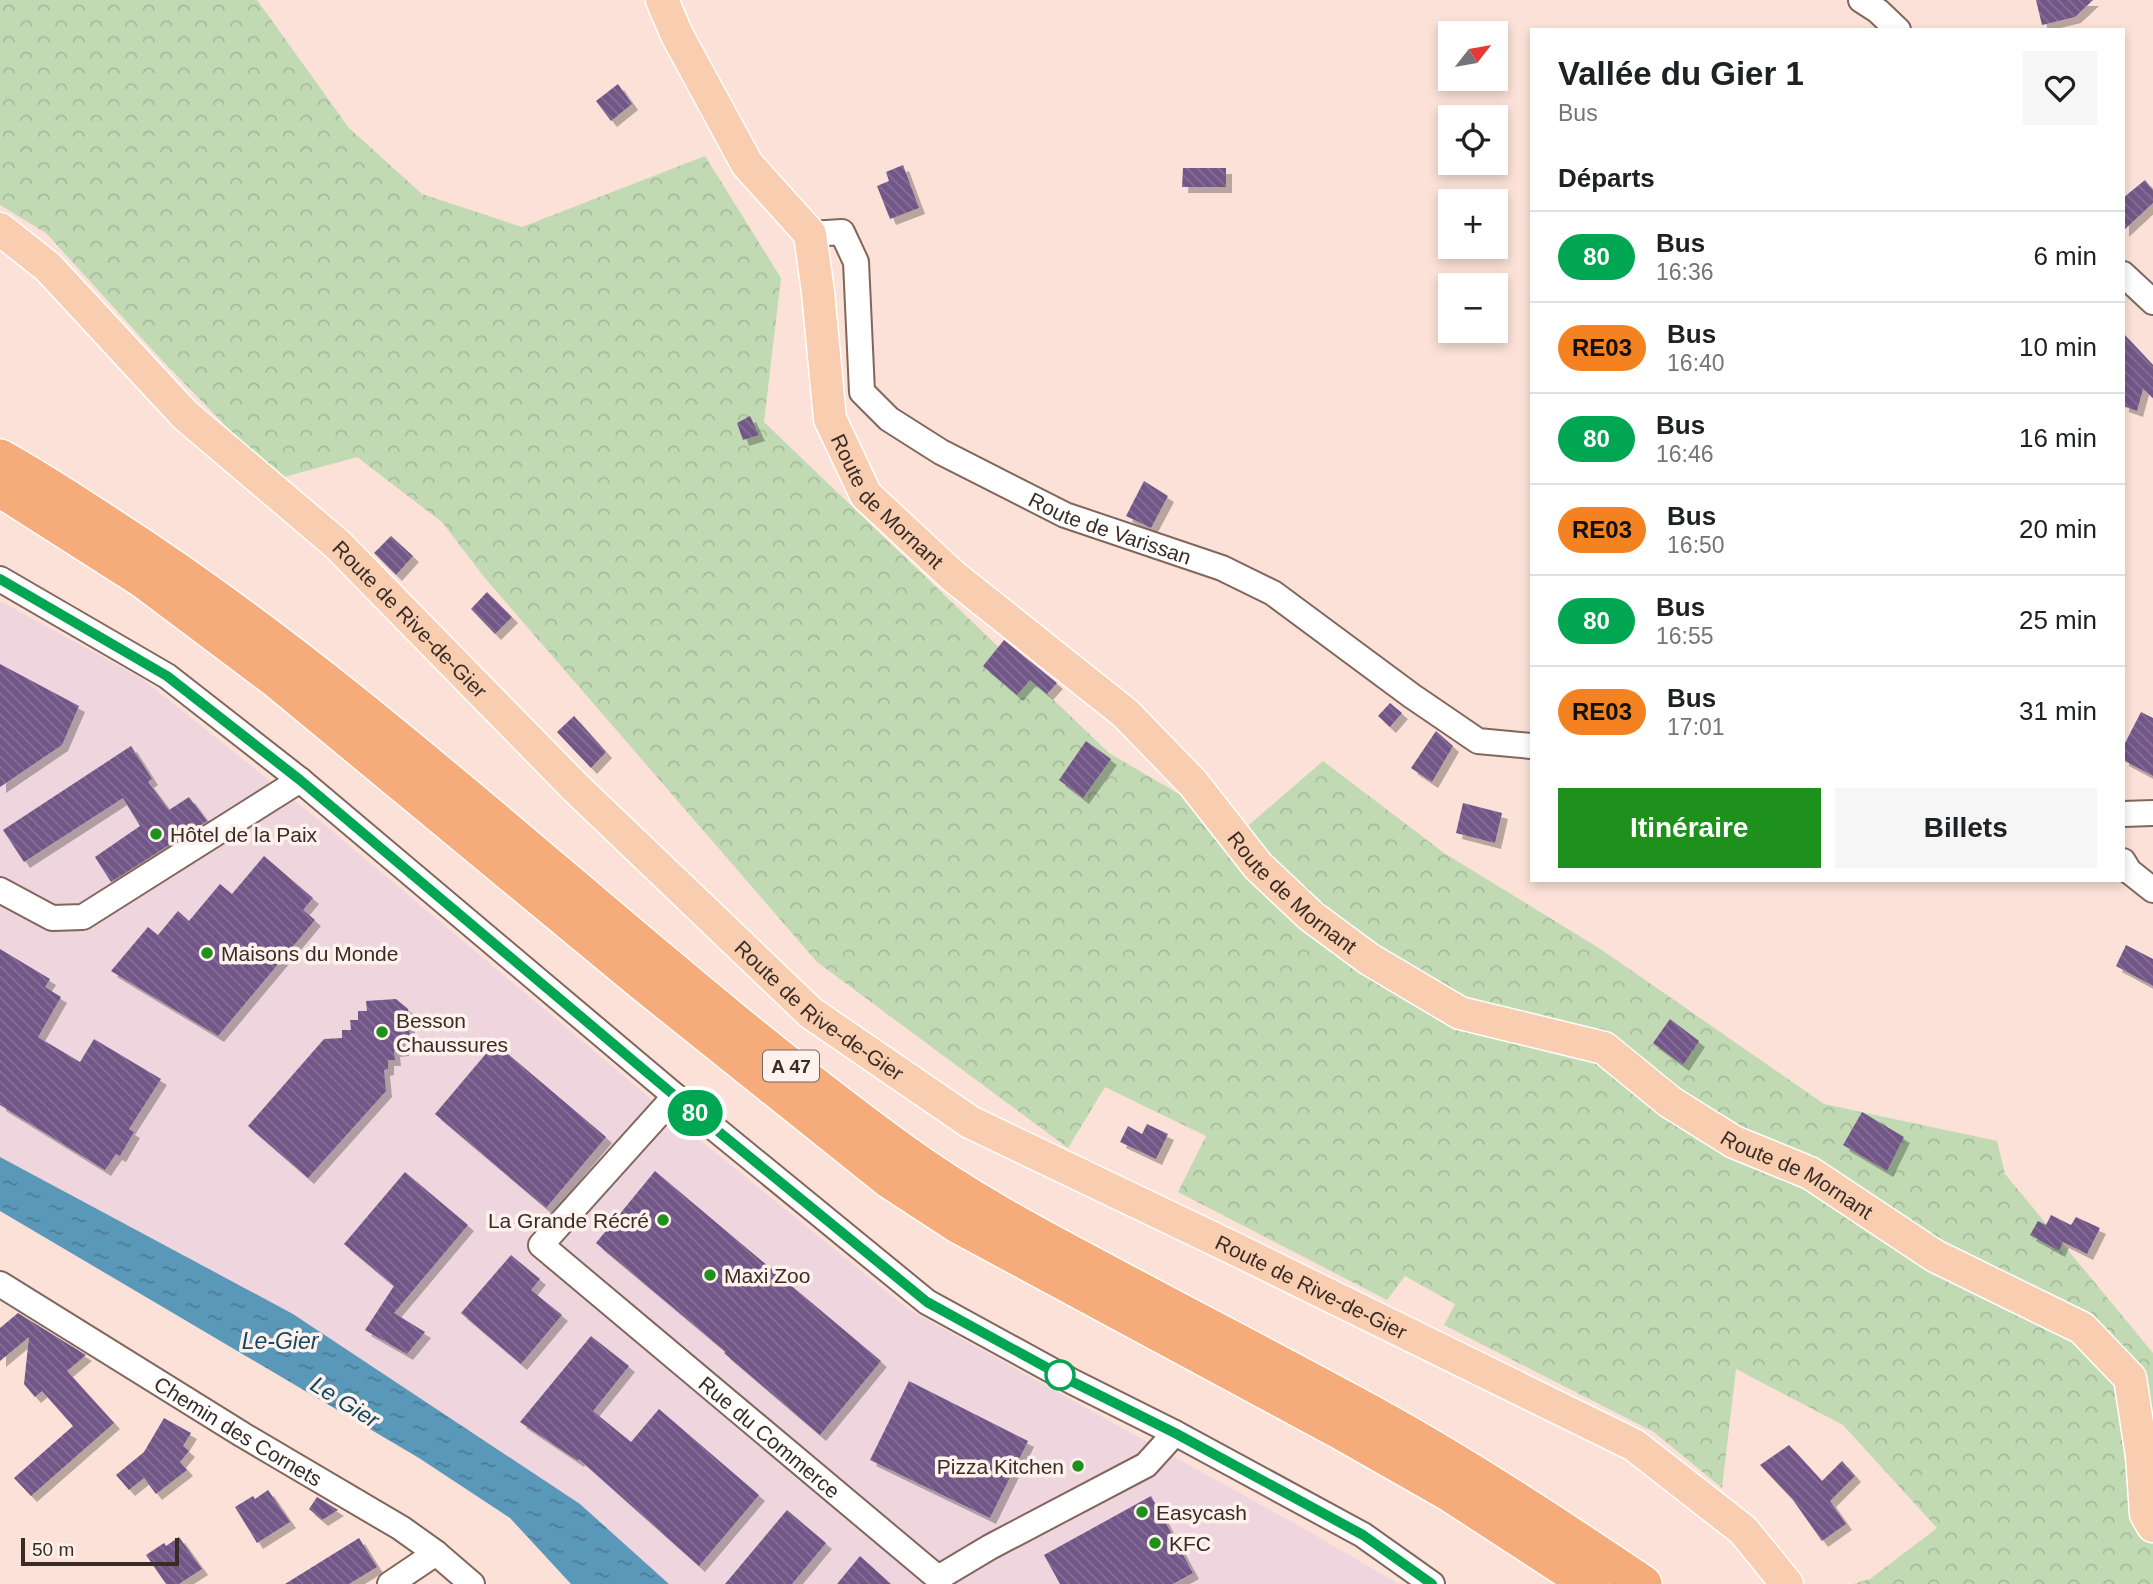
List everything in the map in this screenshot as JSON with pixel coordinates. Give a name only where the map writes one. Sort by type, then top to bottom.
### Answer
[{"type":"highway","name":"A 47","points":[[0,458],[149,551],[298,660],[832,1100],[942,1180],[1044,1241],[1360,1407],[1471,1472],[1643,1584]]},
{"type":"highway","name":"A 47","points":[[0,488],[144,580],[276,679],[645,984],[890,1180],[959,1225],[1450,1493],[1590,1584]]},
{"type":"main road","points":[[662,0],[677,35],[747,164],[810,234]]},
{"type":"main road","name":"Route de Rive-de-Gier","points":[[0,229],[48,267],[185,415],[337,544],[576,788],[811,1013],[970,1122],[1634,1445],[1743,1530],[1787,1584]]},
{"type":"main road","name":"Route de Mornant","points":[[810,234],[830,419],[866,495],[953,576],[1125,713],[1193,783],[1258,866],[1311,916],[1369,959],[1460,1013],[1604,1048],[1670,1102],[1734,1142],[1810,1173],[1935,1256],[2082,1328],[2130,1378],[2142,1456],[2146,1514],[2153,1526]]},
{"type":"street","points":[[1879,4],[1897,28]]},
{"type":"street","name":"Route de Varissan","points":[[810,234],[842,232],[856,262],[862,392],[889,419],[941,452],[1065,515],[1222,568],[1273,593],[1412,696],[1478,741],[1530,746]]},
{"type":"street","points":[[2125,276],[2153,302]]},
{"type":"street","points":[[0,579],[167,676],[300,780],[675,1096],[927,1302],[1363,1535],[1432,1584]]},
{"type":"street","points":[[0,890],[52,918],[83,917],[300,780]]},
{"type":"street","points":[[2125,814],[2153,813]]},
{"type":"street","points":[[2125,864],[2129,871],[2153,890]]},
{"type":"street","name":"Rue du Commerce","points":[[675,1096],[541,1245],[938,1578],[990,1547],[1146,1465],[1175,1433]]},
{"type":"street","name":"Chemin des Cornets","points":[[0,1284],[243,1435],[401,1528],[472,1584]]},
{"type":"street","points":[[390,1584],[436,1553]]},
{"type":"shaded area","points":[[0,601],[141,678],[319,820],[694,1135],[908,1309],[1399,1584],[669,1584],[580,1504],[293,1314],[0,1157]]},
{"type":"green space","points":[[0,0],[257,0],[349,128],[422,194],[522,227],[705,156],[781,278],[764,422],[1109,753],[1242,831],[1323,761],[1444,853],[1602,950],[1824,1104],[1997,1141],[2005,1174],[2153,1353],[2153,1584],[1853,1584],[1870,1579],[1937,1528],[1843,1425],[1736,1369],[1722,1488],[1654,1432],[1444,1325],[1455,1304],[1405,1276],[1387,1300],[1178,1192],[1206,1136],[1105,1087],[1068,1148],[817,962],[484,577],[442,522],[357,457],[277,479],[158,356],[46,233],[0,205]]},
{"type":"water","name":"Le-Gier","points":[[0,1157],[293,1314],[580,1504],[669,1584],[571,1584],[510,1518],[419,1458],[0,1211]]},
{"type":"building","points":[[2036,0],[2093,0],[2075,17],[2042,25]]},
{"type":"building","points":[[618,84],[632,104],[611,121],[596,101]]},
{"type":"building","points":[[903,165],[919,208],[890,219],[877,186],[889,181],[886,172]]},
{"type":"building","points":[[1183,168],[1226,168],[1226,187],[1182,187]]},
{"type":"building","points":[[2145,180],[2153,190],[2153,203],[2125,229],[2125,196]]},
{"type":"building","points":[[2125,335],[2153,365],[2153,398],[2143,389],[2137,411],[2125,407]]},
{"type":"building","points":[[750,416],[759,435],[743,440],[737,423]]},
{"type":"building","points":[[1144,481],[1168,496],[1151,528],[1126,516]]},
{"type":"building","points":[[391,536],[413,556],[396,575],[374,553]]},
{"type":"building","points":[[487,592],[512,617],[495,634],[471,609]]},
{"type":"building","points":[[1004,640],[1057,683],[1047,694],[1030,680],[1017,695],[983,666]]},
{"type":"building","points":[[0,664],[79,706],[62,745],[0,787]]},
{"type":"building","points":[[1390,703],[1402,713],[1390,727],[1378,716]]},
{"type":"building","points":[[2141,712],[2153,718],[2153,776],[2125,761],[2125,743]]},
{"type":"building","points":[[574,716],[606,752],[591,768],[557,732]]},
{"type":"building","points":[[1436,731],[1453,746],[1432,782],[1411,768]]},
{"type":"building","points":[[1086,741],[1111,759],[1083,798],[1059,780]]},
{"type":"building","points":[[131,746],[152,779],[148,782],[169,810],[189,797],[207,821],[111,882],[95,857],[140,826],[123,798],[24,862],[3,830]]},
{"type":"building","points":[[1463,803],[1502,813],[1495,843],[1456,833]]},
{"type":"building","name":"Maisons du Monde","points":[[264,856],[313,898],[303,910],[315,920],[218,1036],[111,971],[148,927],[158,935],[178,911],[189,921],[220,884],[232,894]]},
{"type":"building","points":[[2126,945],[2153,959],[2153,986],[2116,966]]},
{"type":"building","points":[[0,949],[50,979],[45,987],[61,997],[38,1037],[80,1062],[94,1039],[161,1079],[129,1129],[134,1132],[120,1156],[116,1154],[105,1170],[0,1105]]},
{"type":"building","points":[[396,999],[408,1009],[410,1040],[403,1041],[403,1050],[394,1051],[395,1060],[388,1060],[388,1069],[384,1070],[386,1091],[308,1178],[248,1126],[324,1039],[342,1038],[342,1030],[351,1030],[350,1020],[358,1020],[358,1011],[367,1011],[366,1001]]},
{"type":"building","points":[[1670,1019],[1699,1041],[1683,1065],[1653,1043]]},
{"type":"building","points":[[495,1043],[606,1137],[546,1208],[435,1114]]},
{"type":"building","points":[[1862,1112],[1904,1137],[1887,1171],[1843,1145]]},
{"type":"building","points":[[1147,1124],[1168,1134],[1156,1159],[1120,1142],[1128,1126],[1142,1134]]},
{"type":"building","points":[[655,1171],[881,1361],[820,1435],[596,1243]]},
{"type":"building","points":[[405,1172],[468,1225],[394,1313],[425,1332],[407,1354],[365,1330],[394,1286],[344,1244]]},
{"type":"building","points":[[2051,1215],[2071,1225],[2076,1217],[2100,1228],[2087,1254],[2063,1242],[2059,1251],[2030,1235],[2038,1221],[2046,1225]]},
{"type":"building","points":[[511,1255],[540,1279],[531,1290],[562,1315],[521,1364],[461,1313]]},
{"type":"building","points":[[18,1313],[86,1355],[67,1371],[114,1423],[31,1496],[14,1478],[73,1426],[42,1391],[35,1397],[24,1384],[29,1337],[0,1361],[0,1328]]},
{"type":"building","points":[[591,1336],[629,1366],[593,1411],[631,1442],[659,1409],[759,1495],[699,1566],[579,1459],[578,1461],[520,1422]]},
{"type":"building","points":[[909,1381],[1028,1441],[990,1518],[870,1460]]},
{"type":"building","points":[[164,1418],[191,1433],[183,1446],[189,1451],[180,1462],[187,1470],[156,1494],[144,1478],[129,1490],[116,1475],[144,1452]]},
{"type":"building","points":[[1789,1445],[1822,1481],[1842,1461],[1855,1476],[1830,1501],[1846,1524],[1822,1541],[1793,1500],[1760,1465]]},
{"type":"building","points":[[268,1490],[290,1522],[257,1543],[235,1507]]},
{"type":"building","points":[[1151,1496],[1193,1573],[1173,1584],[1060,1584],[1044,1555]]},
{"type":"building","points":[[317,1497],[338,1510],[322,1520],[309,1509]]},
{"type":"building","points":[[787,1510],[826,1543],[792,1584],[725,1584]]},
{"type":"building","points":[[179,1537],[202,1569],[179,1584],[166,1584],[146,1555]]},
{"type":"building","points":[[359,1538],[377,1567],[349,1584],[285,1584]]},
{"type":"building","points":[[860,1556],[891,1584],[837,1584]]},
{"type":"bus line","name":"80","points":[[0,579],[167,676],[300,780],[675,1096],[927,1302],[1363,1535],[1432,1584]]},
{"type":"place","name":"Hôtel de la Paix","points":[[156,834]]},
{"type":"place","name":"Maisons du Monde","points":[[207,953]]},
{"type":"place","name":"Besson Chaussures","points":[[382,1032]]},
{"type":"place","name":"La Grande Récré","points":[[663,1220]]},
{"type":"place","name":"Maxi Zoo","points":[[710,1275]]},
{"type":"place","name":"Pizza Kitchen","points":[[1078,1466]]},
{"type":"place","name":"Easycash","points":[[1142,1512]]},
{"type":"place","name":"KFC","points":[[1155,1543]]},
{"type":"water label","name":"Le Gier","points":[[345,1402]]}]
